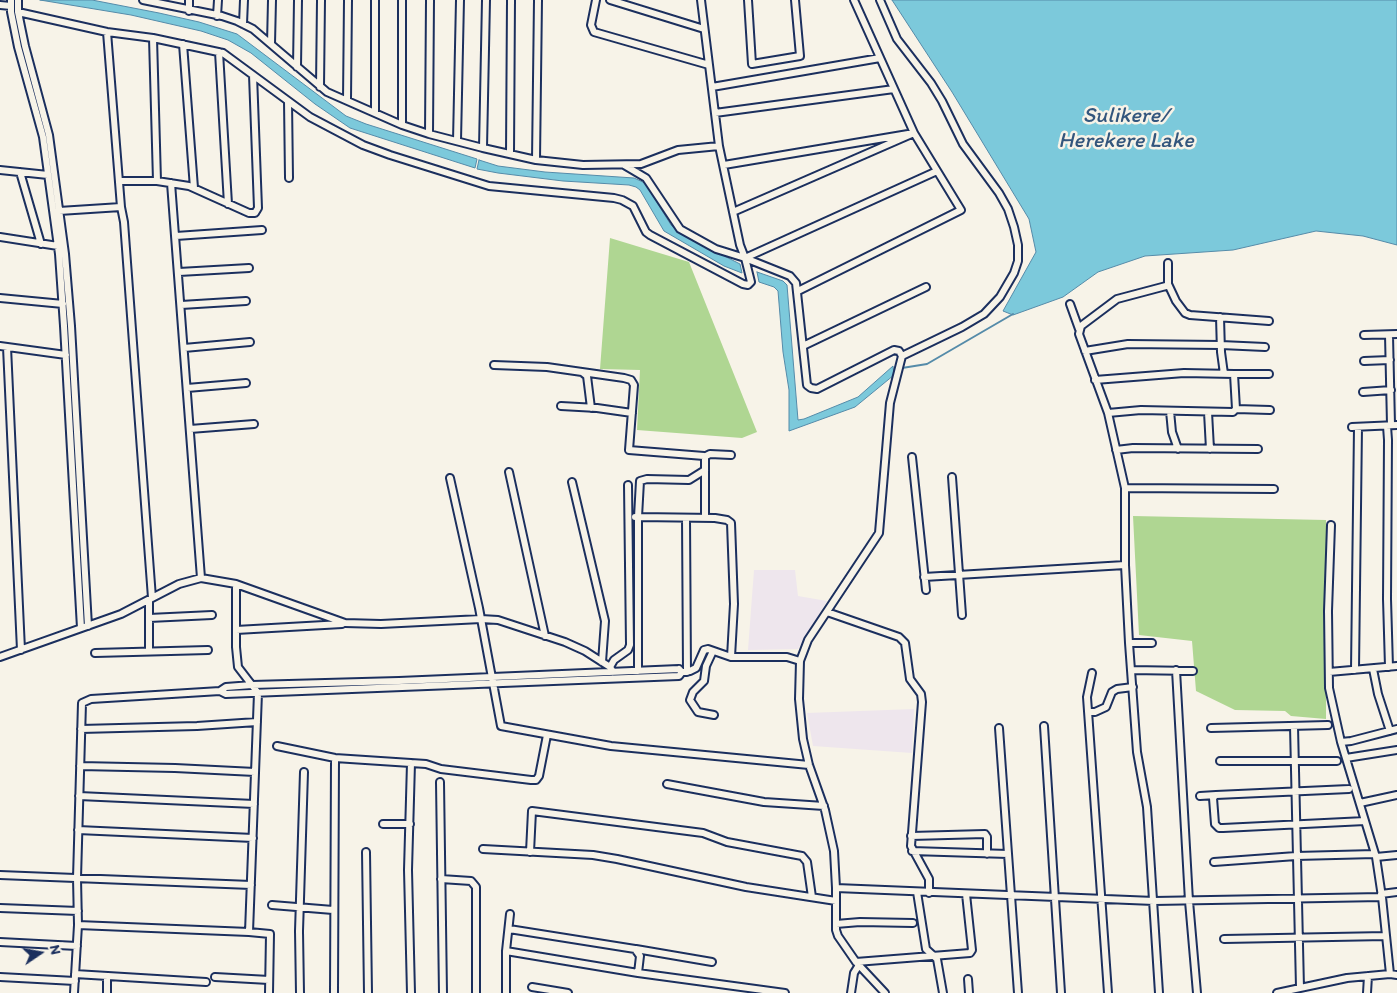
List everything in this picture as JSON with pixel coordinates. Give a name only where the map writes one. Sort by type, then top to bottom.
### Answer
[{"type":"street","points":[[18,0],[18,12],[25,46],[50,135],[65,254],[71,326],[85,627]]},
{"type":"street","points":[[142,0],[161,2],[189,11],[218,16],[244,24],[253,29],[327,92],[402,125],[458,142],[536,160],[584,165],[641,164],[678,150],[720,146]]},
{"type":"street","points":[[189,0],[189,11]]},
{"type":"street","points":[[218,0],[218,16]]},
{"type":"street","points":[[244,0],[244,24]]},
{"type":"street","points":[[271,44],[272,0]]},
{"type":"street","points":[[298,0],[298,67]]},
{"type":"street","points":[[320,87],[321,0]]},
{"type":"street","points":[[347,100],[348,0]]},
{"type":"street","points":[[374,112],[375,0]]},
{"type":"street","points":[[402,0],[402,125]]},
{"type":"street","points":[[429,134],[430,0]]},
{"type":"street","points":[[458,142],[460,0]]},
{"type":"street","points":[[483,148],[486,0]]},
{"type":"street","points":[[510,154],[511,0]]},
{"type":"street","points":[[536,160],[538,0]]},
{"type":"street","points":[[596,0],[591,25],[594,32],[709,65]]},
{"type":"street","points":[[610,0],[704,29]]},
{"type":"street","points":[[18,12],[107,32],[153,38],[223,52],[310,117],[363,144],[390,155],[465,180],[489,186],[622,200],[633,206],[646,232],[650,235],[748,285],[751,282],[740,245],[720,146],[701,0]]},
{"type":"street","points":[[748,0],[752,64],[800,56],[795,0]]},
{"type":"street","points":[[798,291],[961,210],[914,133],[854,0]]},
{"type":"street","points":[[880,0],[897,39],[931,83],[963,144],[1008,209],[1018,245],[1018,261],[1014,273],[1000,297],[984,314],[962,328],[902,356]]},
{"type":"street","points":[[0,5],[11,3],[18,47],[43,137],[58,246],[85,627]]},
{"type":"street","points":[[107,32],[125,242],[150,600],[149,651]]},
{"type":"street","points":[[153,38],[157,181]]},
{"type":"street","points":[[183,44],[194,188]]},
{"type":"street","points":[[219,52],[228,204]]},
{"type":"street","points":[[712,87],[880,58]]},
{"type":"street","points":[[119,181],[172,183],[194,188],[252,214],[257,211],[253,75]]},
{"type":"street","points":[[715,113],[894,89]]},
{"type":"street","points":[[288,101],[289,178]]},
{"type":"street","points":[[724,165],[914,133]]},
{"type":"street","points":[[733,212],[914,133]]},
{"type":"street","points":[[623,164],[646,178],[680,229],[716,249],[790,276],[796,283],[806,382],[809,387],[814,389],[894,350],[902,356]]},
{"type":"street","points":[[0,170],[48,176]]},
{"type":"street","points":[[745,258],[937,170]]},
{"type":"street","points":[[20,172],[41,244]]},
{"type":"street","points":[[172,183],[201,578]]},
{"type":"street","points":[[60,211],[121,207]]},
{"type":"street","points":[[176,236],[262,230]]},
{"type":"street","points":[[0,238],[58,246]]},
{"type":"street","points":[[1168,263],[1168,284],[1176,301],[1185,313],[1190,315],[1269,320]]},
{"type":"street","points":[[178,272],[249,268]]},
{"type":"street","points":[[1159,993],[1147,807],[1137,752],[1129,644],[1125,565],[1125,488],[1108,413],[1094,380],[1079,334],[1081,326],[1117,298],[1168,284]]},
{"type":"street","points":[[803,346],[926,287]]},
{"type":"street","points":[[0,298],[63,304]]},
{"type":"street","points":[[181,305],[246,301]]},
{"type":"street","points":[[1070,304],[1080,329]]},
{"type":"street","points":[[1220,317],[1224,374]]},
{"type":"street","points":[[1389,334],[1392,425],[1388,440],[1387,599],[1389,668]]},
{"type":"street","points":[[1364,335],[1397,334]]},
{"type":"street","points":[[184,348],[250,342]]},
{"type":"street","points":[[1085,351],[1128,344],[1221,345],[1265,348]]},
{"type":"street","points":[[21,650],[3,347],[66,355]]},
{"type":"street","points":[[885,993],[857,964],[838,936],[833,843],[824,806],[802,739],[799,699],[800,661],[808,640],[879,532],[890,403],[902,356]]},
{"type":"street","points":[[1364,361],[1390,360]]},
{"type":"street","points":[[494,365],[547,367],[631,380],[634,385],[629,450],[703,455],[704,457]]},
{"type":"street","points":[[582,372],[587,376],[591,408]]},
{"type":"street","points":[[1094,380],[1184,373],[1269,374]]},
{"type":"street","points":[[1234,374],[1236,409]]},
{"type":"street","points":[[187,388],[246,383]]},
{"type":"street","points":[[1363,392],[1390,390]]},
{"type":"street","points":[[561,406],[632,414]]},
{"type":"street","points":[[1108,413],[1141,410],[1208,412],[1233,412],[1236,409],[1270,410]]},
{"type":"street","points":[[1170,411],[1172,432],[1178,449]]},
{"type":"street","points":[[1208,412],[1210,449]]},
{"type":"street","points":[[190,429],[254,424]]},
{"type":"street","points":[[1355,670],[1355,427],[1392,425]]},
{"type":"street","points":[[1116,450],[1133,448],[1258,450]]},
{"type":"street","points":[[704,457],[710,454],[731,455]]},
{"type":"street","points":[[704,457],[705,518]]},
{"type":"street","points":[[912,457],[926,590]]},
{"type":"street","points":[[638,671],[638,517],[640,482],[647,479],[690,480],[705,470]]},
{"type":"street","points":[[509,472],[545,636]]},
{"type":"street","points":[[952,477],[962,615]]},
{"type":"street","points":[[450,478],[481,619],[501,726],[612,746],[809,764]]},
{"type":"street","points":[[572,482],[605,621],[602,662]]},
{"type":"street","points":[[612,669],[614,660],[628,650],[630,645],[628,485]]},
{"type":"street","points":[[1125,488],[1274,489]]},
{"type":"street","points":[[628,516],[727,520],[732,526],[734,604],[731,656]]},
{"type":"street","points":[[684,672],[686,518]]},
{"type":"street","points":[[1277,993],[1347,978],[1394,974],[1386,936],[1376,856],[1341,742],[1329,688],[1328,611],[1331,525]]},
{"type":"street","points":[[924,577],[1125,565]]},
{"type":"street","points":[[0,658],[121,614],[179,584],[201,578],[236,584],[345,623]]},
{"type":"street","points":[[236,584],[238,667],[258,693],[249,932]]},
{"type":"street","points":[[827,612],[899,638],[905,643],[910,679],[920,694],[922,702],[911,836],[912,851],[929,879],[929,893]]},
{"type":"street","points":[[149,618],[212,615]]},
{"type":"street","points":[[236,630],[345,623],[381,624],[481,619],[498,620],[585,652],[612,669]]},
{"type":"street","points":[[1129,644],[1152,643]]},
{"type":"street","points":[[95,653],[208,650]]},
{"type":"street","points":[[220,691],[226,687],[252,686],[679,676],[696,668],[704,650],[731,656],[787,657],[800,661]]},
{"type":"street","points":[[712,651],[706,666],[704,681],[693,692],[690,700],[698,712],[714,714]]},
{"type":"street","points":[[1329,672],[1397,666]]},
{"type":"street","points":[[74,993],[78,925],[77,878],[82,703],[91,699],[220,691],[226,694],[258,693],[492,680],[612,669],[638,671],[679,669],[684,672]]},
{"type":"street","points":[[1341,742],[1394,730],[1378,694],[1373,669]]},
{"type":"street","points":[[1131,670],[1193,671]]},
{"type":"street","points":[[1176,670],[1189,900],[1197,993]]},
{"type":"street","points":[[1092,673],[1087,697],[1108,993]]},
{"type":"street","points":[[1088,712],[1096,712],[1106,707],[1112,692],[1117,689],[1132,688]]},
{"type":"street","points":[[81,729],[197,726],[257,722]]},
{"type":"street","points":[[1211,728],[1328,725]]},
{"type":"street","points":[[1044,726],[1061,993]]},
{"type":"street","points":[[1294,726],[1300,988]]},
{"type":"street","points":[[999,728],[1018,993]]},
{"type":"street","points":[[277,746],[335,758],[426,764],[441,769],[534,780],[539,776],[547,735]]},
{"type":"street","points":[[1346,758],[1397,750]]},
{"type":"street","points":[[334,993],[335,758]]},
{"type":"street","points":[[1220,762],[1338,760]]},
{"type":"street","points":[[411,763],[408,870],[411,993]]},
{"type":"street","points":[[80,766],[255,772]]},
{"type":"street","points":[[300,993],[300,907],[304,772]]},
{"type":"street","points":[[440,782],[443,993]]},
{"type":"street","points":[[667,784],[764,802],[824,806]]},
{"type":"street","points":[[1200,796],[1349,789]]},
{"type":"street","points":[[1216,795],[1213,798],[1215,824],[1219,828],[1365,821]]},
{"type":"street","points":[[1360,803],[1397,795]]},
{"type":"street","points":[[79,796],[254,804]]},
{"type":"street","points":[[530,852],[532,811],[702,833],[727,842],[805,857],[808,862],[812,897]]},
{"type":"street","points":[[383,824],[410,824]]},
{"type":"street","points":[[78,830],[253,838]]},
{"type":"street","points":[[911,836],[985,834],[986,854]]},
{"type":"street","points":[[484,849],[592,855],[746,887],[836,901]]},
{"type":"street","points":[[912,851],[1008,854]]},
{"type":"street","points":[[366,852],[368,993]]},
{"type":"street","points":[[1214,862],[1296,856],[1397,856]]},
{"type":"street","points":[[0,874],[251,885]]},
{"type":"street","points":[[441,879],[471,881],[476,887],[476,993]]},
{"type":"street","points":[[836,888],[1154,901],[1382,895],[1397,892]]},
{"type":"street","points":[[917,892],[926,949],[936,956],[943,993]]},
{"type":"street","points":[[857,964],[968,954],[971,952],[966,894]]},
{"type":"street","points":[[272,906],[334,910]]},
{"type":"street","points":[[0,908],[78,912]]},
{"type":"street","points":[[506,993],[506,951],[510,914]]},
{"type":"street","points":[[836,924],[860,922],[913,923]]},
{"type":"street","points":[[78,925],[270,934],[270,993]]},
{"type":"street","points":[[509,929],[712,962]]},
{"type":"street","points":[[1224,939],[1386,936]]},
{"type":"street","points":[[0,942],[77,946]]},
{"type":"street","points":[[634,949],[640,956],[638,973]]},
{"type":"street","points":[[506,951],[638,973],[785,993]]},
{"type":"street","points":[[851,993],[857,964]]},
{"type":"street","points":[[106,993],[107,976]]},
{"type":"street","points":[[0,977],[75,978],[107,976],[206,982]]},
{"type":"street","points":[[215,976],[270,980]]},
{"type":"street","points":[[1367,993],[1368,976]]},
{"type":"street","points":[[968,979],[969,993]]},
{"type":"street","points":[[532,987],[568,993]]},
{"type":"shaded area","points":[[754,570],[795,570],[798,596],[827,601],[798,649],[748,650]]},
{"type":"shaded area","points":[[914,709],[912,753],[813,746],[807,713]]},
{"type":"green space","points":[[610,238],[689,262],[757,432],[742,438],[637,430],[640,370],[600,369]]},
{"type":"green space","points":[[1133,516],[1326,520],[1326,719],[1291,716],[1285,711],[1235,710],[1196,691],[1192,641],[1139,635]]},
{"type":"water","points":[[40,0],[92,0],[199,22],[237,34],[346,116],[477,159],[475,168],[350,128],[315,104],[251,53],[228,40],[201,31],[131,15]]},
{"type":"water","name":"Sulikere/ Herekere Lake","points":[[892,0],[1397,0],[1397,245],[1363,236],[1316,231],[1233,250],[1145,256],[1098,272],[1063,297],[1013,315],[1003,311],[1036,252],[1029,219],[952,92]]},
{"type":"water","points":[[479,160],[498,166],[545,172],[634,178],[645,183],[671,225],[679,233],[740,264],[742,273],[724,266],[664,231],[640,190],[636,187],[498,173],[477,169]]},
{"type":"water","points":[[757,272],[783,281],[787,285],[798,420],[858,397],[893,366],[894,375],[855,407],[789,431],[789,390],[783,352],[778,291],[774,287],[759,282]]},
{"type":"waterway","points":[[902,368],[927,364],[1013,314]]}]
